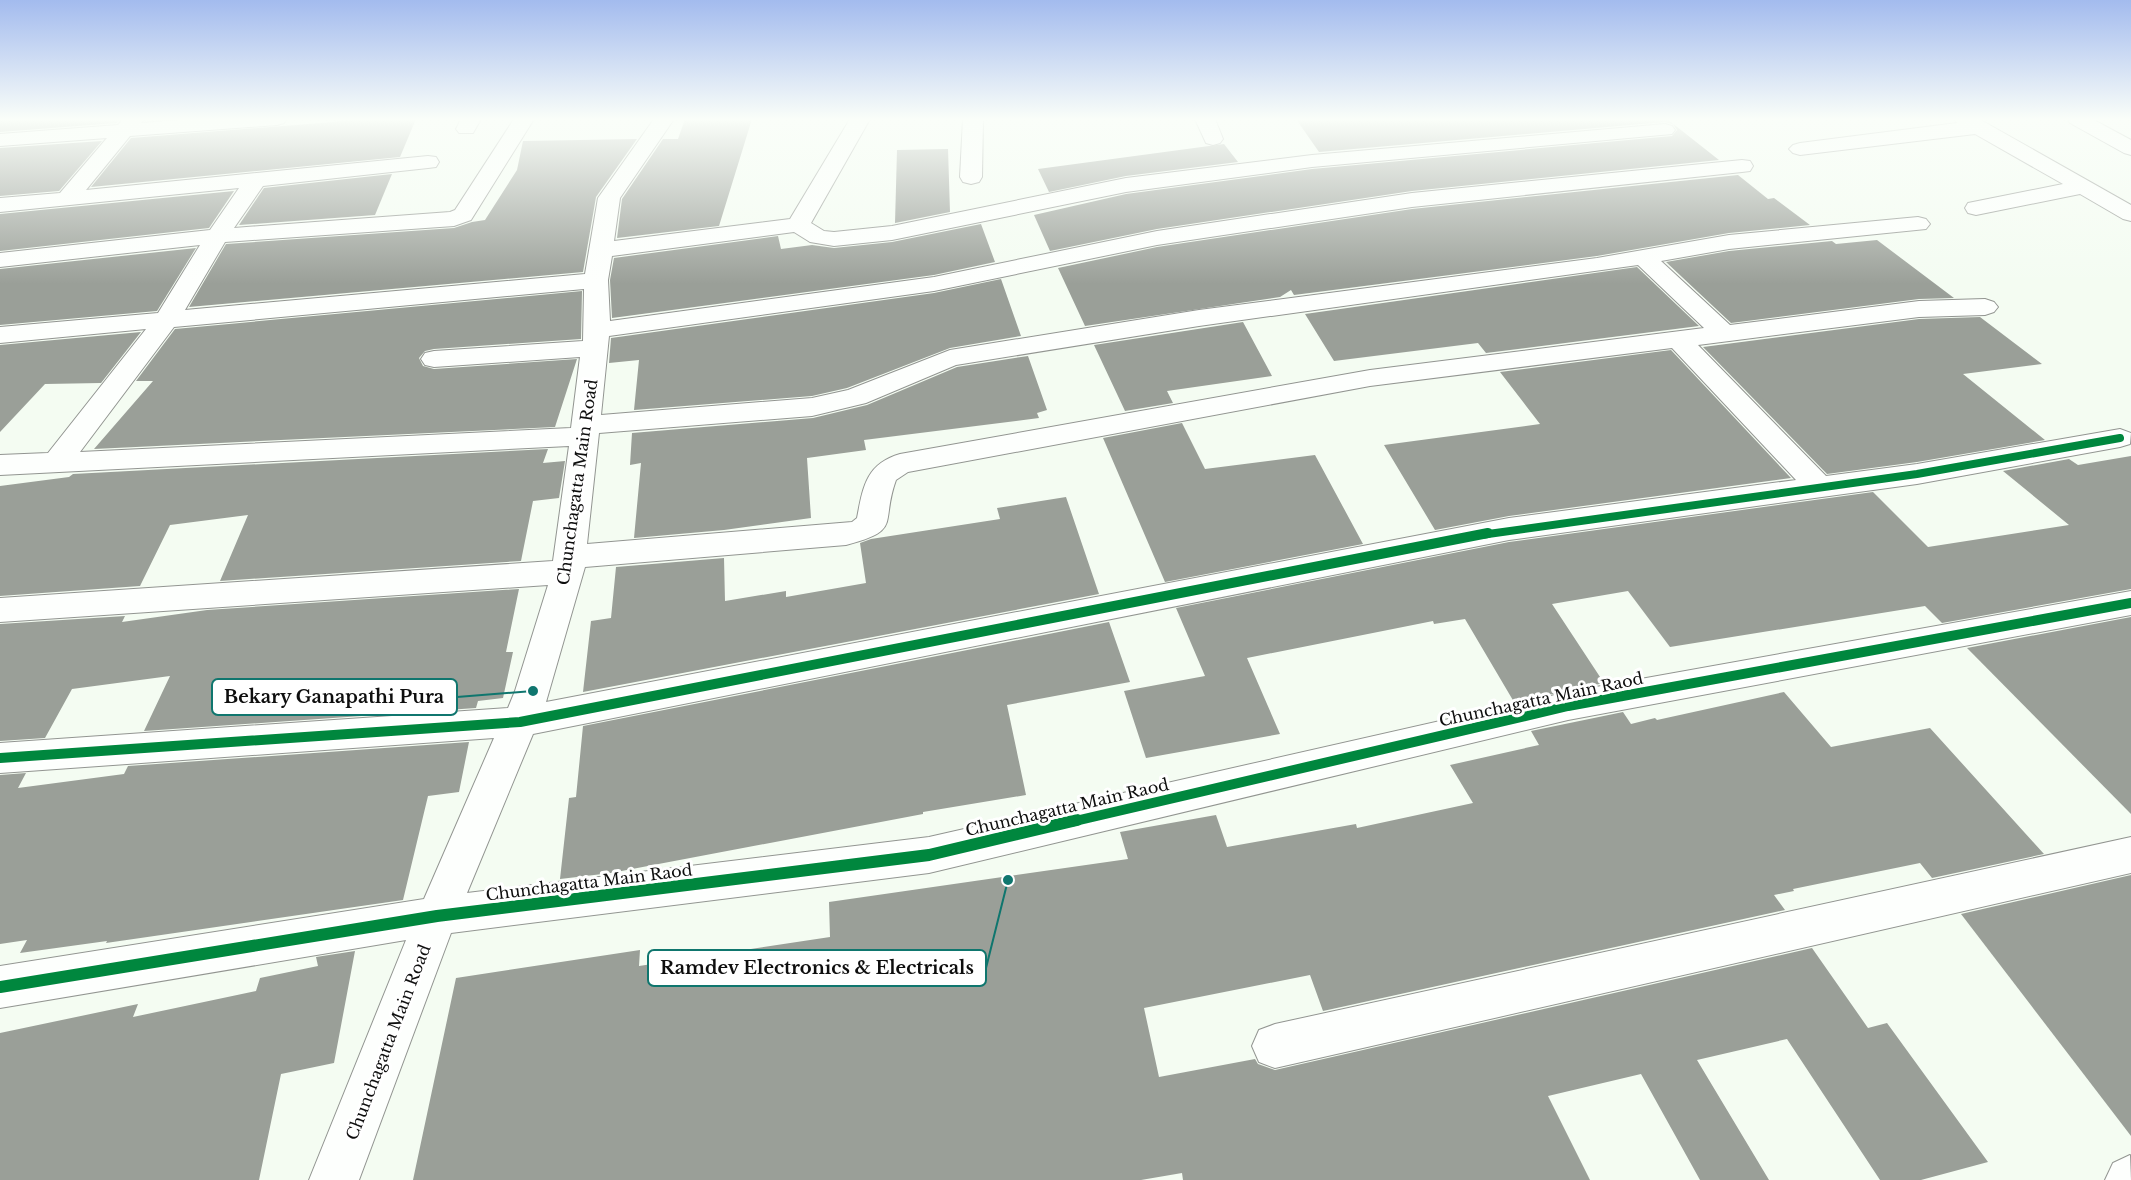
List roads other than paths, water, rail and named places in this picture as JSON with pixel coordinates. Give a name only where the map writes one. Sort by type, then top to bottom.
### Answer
[{"type":"street","points":[[67,199],[88,174]]},
{"type":"street","points":[[0,205],[306,174]]},
{"type":"street","points":[[0,260],[217,236],[459,217],[463,215],[489,174]]},
{"type":"street","name":"Chunchagatta Main Road","points":[[334,1180],[437,916],[532,691],[568,565],[596,339],[596,280],[609,198],[626,174]]},
{"type":"street","points":[[798,225],[826,174]]},
{"type":"street","points":[[601,250],[798,225],[818,237],[834,239],[892,233],[1126,185],[1211,174]]},
{"type":"street","points":[[1388,174],[1412,200]]},
{"type":"street","points":[[434,359],[596,339],[934,284],[1157,238],[1412,200],[1664,174]]},
{"type":"street","points":[[2061,174],[2131,214]]},
{"type":"street","points":[[57,462],[167,319],[217,236],[256,179]]},
{"type":"street","points":[[1976,208],[2084,187]]},
{"type":"street","points":[[0,465],[584,430],[812,407],[856,397],[950,358],[1198,318],[1644,258],[1729,242],[1918,224]]},
{"type":"street","points":[[1644,258],[1725,334]]},
{"type":"street","points":[[0,335],[596,280]]},
{"type":"street","points":[[0,610],[568,565],[846,534],[862,530],[872,523],[881,480],[888,469],[900,464],[1371,378],[1919,309],[1985,307]]},
{"type":"street","points":[[1679,340],[1819,487]]},
{"type":"street","points":[[0,758],[520,722],[1509,529],[1917,474],[2120,438]]},
{"type":"street","name":"Chunchagatta Main Raod","points":[[0,987],[437,916],[929,855],[1568,706],[2131,603]]},
{"type":"street","points":[[1275,1046],[2131,855]]},
{"type":"place","name":"Bekary Ganapathi Pura","points":[[533,691]]},
{"type":"place","name":"Ramdev Electronics & Electricals","points":[[1008,880]]}]
